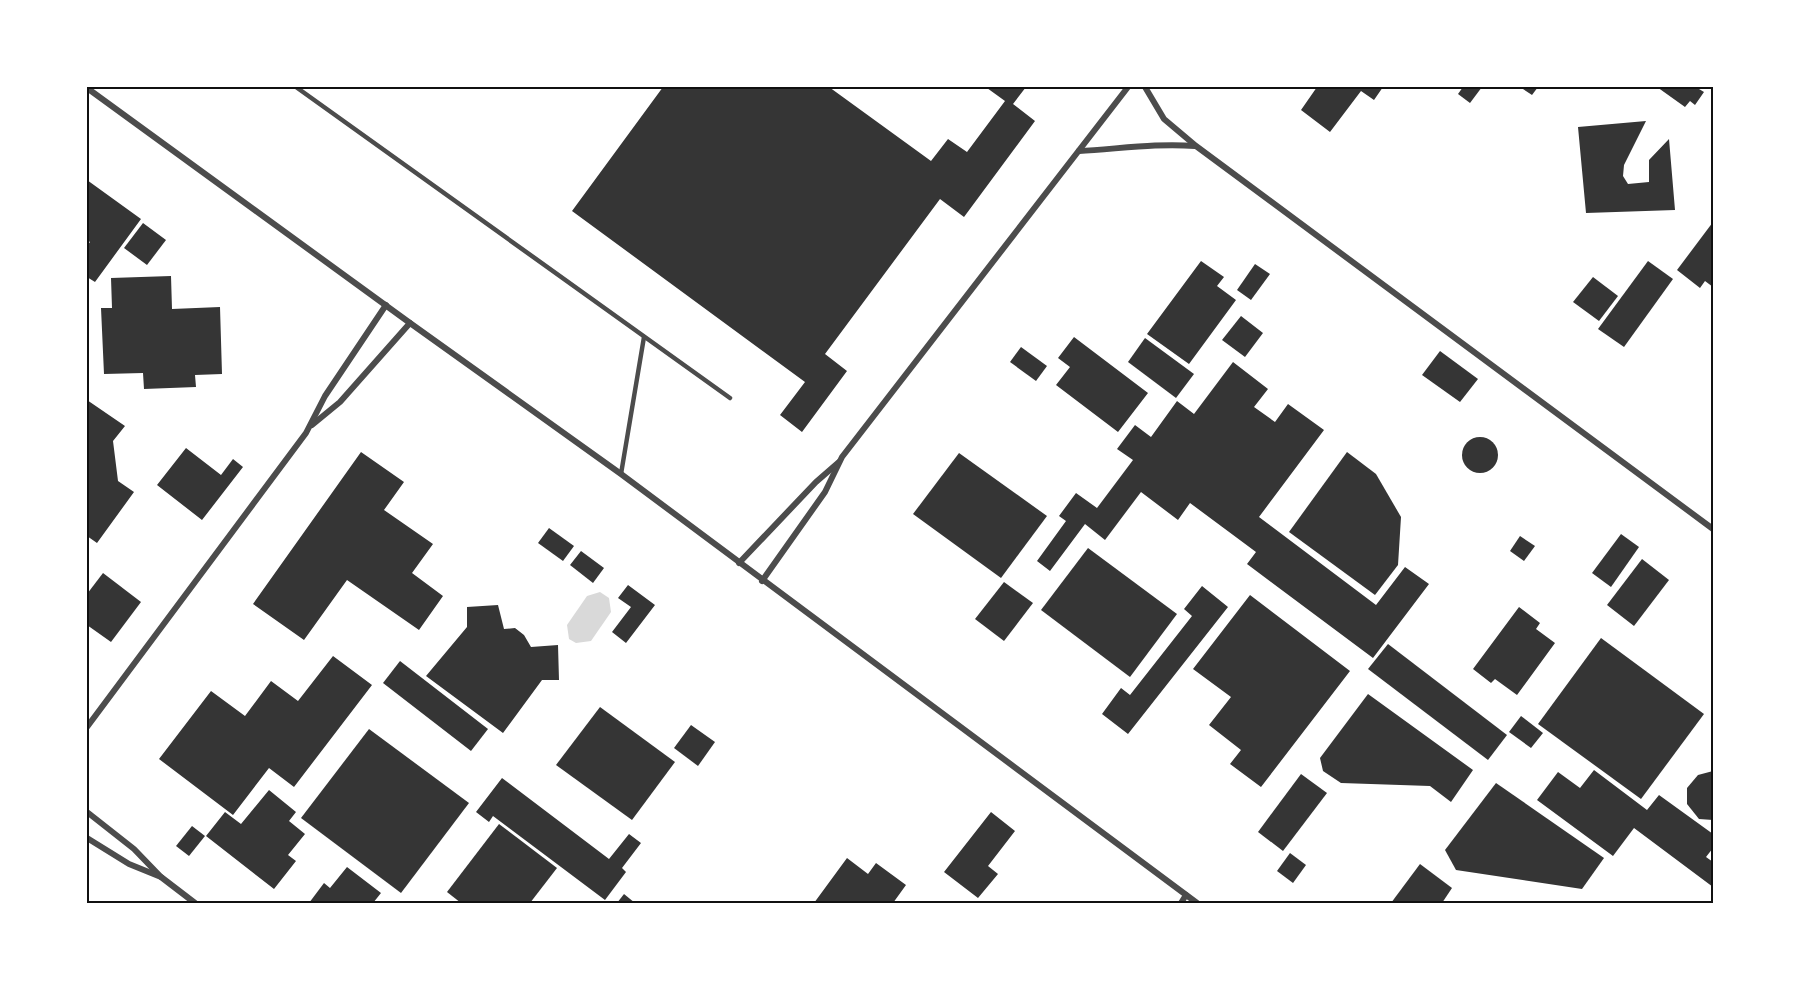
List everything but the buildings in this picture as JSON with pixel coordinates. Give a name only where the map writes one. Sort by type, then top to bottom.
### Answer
[{"type":"street","points":[[739,563],[816,482],[840,461],[1128,87]]},
{"type":"street","points":[[1145,87],[1164,119],[1196,146],[1713,529]]},
{"type":"street","points":[[87,88],[621,474],[1197,903]]},
{"type":"street","points":[[1079,151],[1155,144],[1196,146]]},
{"type":"street","points":[[87,727],[309,427],[325,396],[386,305]]},
{"type":"street","points":[[309,427],[339,402],[410,323]]},
{"type":"street","points":[[762,581],[825,492],[840,461]]},
{"type":"street","points":[[87,812],[134,849],[162,877],[195,903]]},
{"type":"street","points":[[87,838],[129,864],[162,877]]},
{"type":"street","points":[[1181,903],[1186,895]]},
{"type":"lane","points":[[296,87],[730,398]]},
{"type":"lane","points":[[621,474],[644,337]]},
{"type":"shaded area","points":[[600,592],[609,598],[611,612],[591,641],[576,643],[569,639],[567,625],[587,596]]}]
